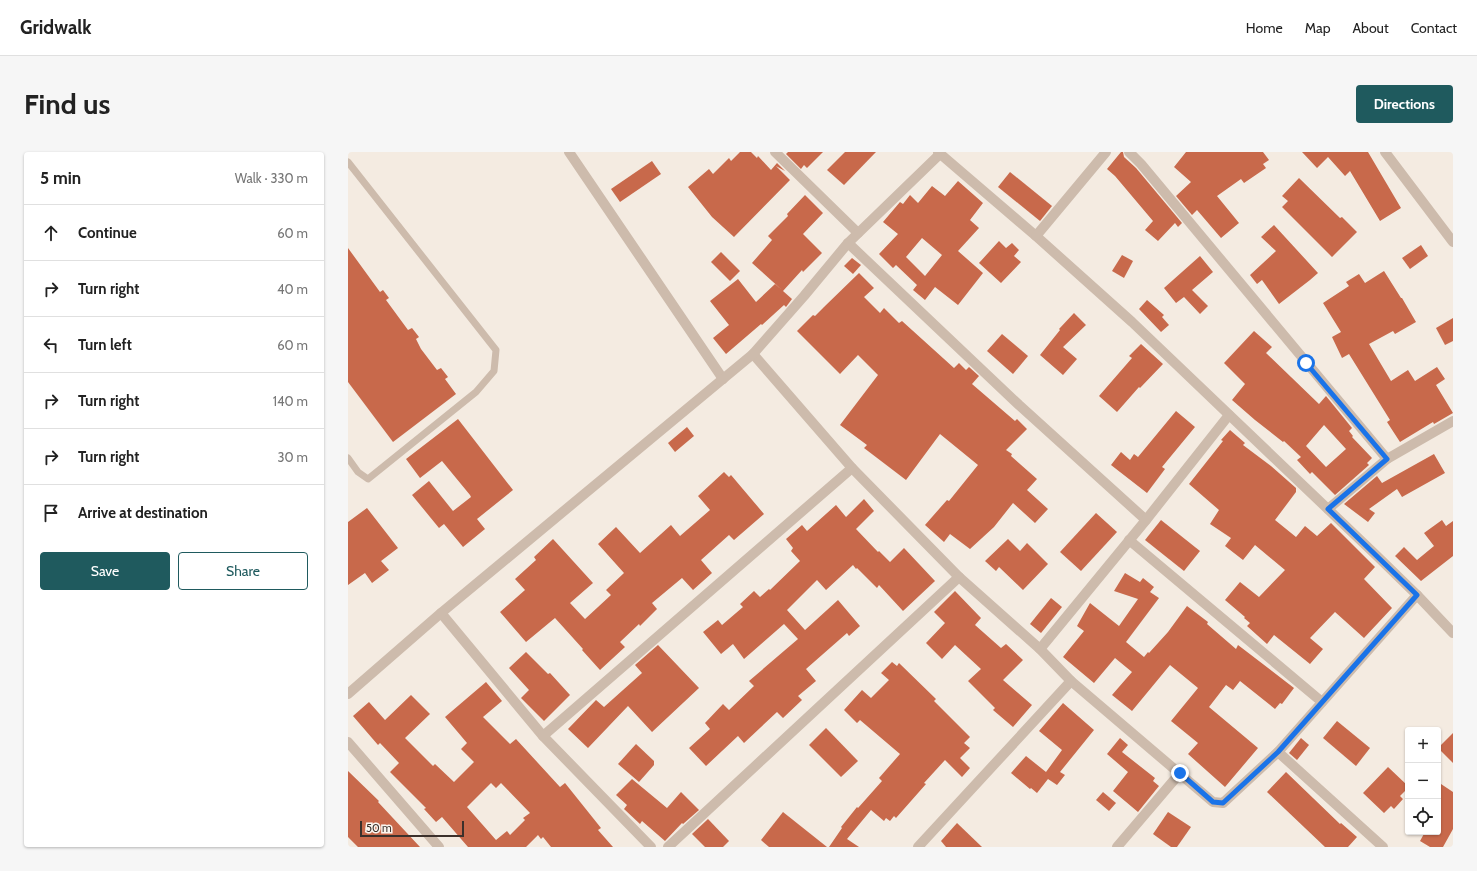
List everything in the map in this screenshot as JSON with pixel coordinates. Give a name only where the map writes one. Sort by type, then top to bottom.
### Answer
[{"type":"street","points":[[569,152],[723,379]]},
{"type":"street","points":[[775,152],[858,233]]},
{"type":"street","points":[[1036,236],[1106,152]]},
{"type":"street","points":[[1129,152],[1141,164],[1387,459]]},
{"type":"street","points":[[1385,152],[1453,242]]},
{"type":"street","points":[[348,694],[441,613],[753,354],[848,243],[939,153],[1036,236],[1132,322],[1417,595],[1453,633]]},
{"type":"street","points":[[848,243],[1019,405],[1146,520]]},
{"type":"street","points":[[753,354],[852,468],[959,577],[1040,649],[1071,681],[1213,802],[1223,803],[1278,752],[1417,595]]},
{"type":"street","points":[[1040,649],[1146,520],[1229,415]]},
{"type":"street","points":[[1328,509],[1387,459],[1453,421]]},
{"type":"street","points":[[543,736],[852,468]]},
{"type":"street","points":[[1129,540],[1322,702]]},
{"type":"street","points":[[668,847],[959,577]]},
{"type":"street","points":[[441,613],[543,736],[651,847]]},
{"type":"street","points":[[918,847],[1071,681]]},
{"type":"street","points":[[348,742],[439,847]]},
{"type":"street","points":[[1278,752],[1383,847]]},
{"type":"street","points":[[1117,847],[1180,773]]},
{"type":"lane","points":[[348,162],[496,350],[494,371],[476,392],[368,479],[358,472],[348,458]]},
{"type":"building","points":[[740,152],[751,152],[757,158],[758,156],[771,170],[777,163],[785,171],[776,166],[790,180],[734,237],[712,217],[688,187],[709,169],[713,174],[729,158],[731,161]]},
{"type":"building","points":[[788,152],[823,152],[807,168],[804,165],[801,169],[786,154]]},
{"type":"building","points":[[845,152],[876,152],[844,185],[827,170]]},
{"type":"building","points":[[1121,152],[1123,152],[1124,157],[1136,168],[1182,223],[1178,227],[1175,223],[1158,241],[1145,230],[1153,221],[1115,176],[1107,169]]},
{"type":"building","points":[[1186,152],[1263,152],[1269,160],[1263,164],[1266,168],[1244,183],[1241,179],[1217,196],[1239,223],[1221,238],[1197,210],[1192,215],[1176,196],[1191,182],[1174,167]]},
{"type":"building","points":[[1302,152],[1368,152],[1401,208],[1380,221],[1350,171],[1345,176],[1328,157],[1317,168]]},
{"type":"building","points":[[652,161],[661,174],[620,202],[611,189]]},
{"type":"building","points":[[1010,172],[1052,206],[1040,221],[998,187]]},
{"type":"building","points":[[1299,178],[1340,218],[1342,217],[1357,232],[1332,257],[1282,207],[1288,201],[1282,196]]},
{"type":"building","points":[[958,181],[983,203],[970,220],[979,228],[958,251],[983,273],[958,305],[935,287],[925,300],[913,290],[917,285],[896,265],[893,268],[879,254],[898,234],[883,222],[900,202],[903,204],[910,195],[918,203],[932,186],[945,196]],"holes":[[[922,238],[942,255],[925,276],[906,257]]]},
{"type":"building","points":[[805,195],[823,213],[803,234],[822,253],[803,272],[802,270],[783,291],[792,299],[786,307],[784,305],[726,354],[713,338],[729,325],[710,301],[738,279],[756,302],[775,284],[782,290],[752,263],[772,240],[768,236],[788,216],[787,214]]},
{"type":"building","points":[[1274,225],[1318,273],[1279,304],[1262,280],[1257,284],[1250,275],[1276,251],[1261,237]]},
{"type":"building","points":[[999,241],[1006,248],[1012,243],[1019,250],[1014,256],[1021,262],[1001,283],[979,263]]},
{"type":"building","points":[[1421,245],[1428,256],[1410,269],[1402,258]]},
{"type":"building","points":[[348,248],[380,292],[383,290],[389,298],[386,300],[408,330],[412,328],[419,337],[416,339],[421,349],[437,370],[441,368],[448,377],[445,379],[456,394],[393,442],[348,382]]},
{"type":"building","points":[[721,252],[740,271],[730,281],[711,262]]},
{"type":"building","points":[[1122,255],[1133,261],[1124,278],[1112,271]]},
{"type":"building","points":[[1200,256],[1213,272],[1192,290],[1208,306],[1200,314],[1184,297],[1176,303],[1164,288]]},
{"type":"building","points":[[852,258],[861,265],[853,274],[844,266]]},
{"type":"building","points":[[1384,271],[1416,322],[1395,334],[1393,331],[1369,344],[1391,381],[1408,370],[1415,381],[1437,367],[1445,379],[1436,385],[1453,413],[1434,424],[1433,422],[1400,442],[1387,422],[1390,420],[1349,354],[1342,358],[1332,337],[1341,332],[1323,303],[1349,286],[1346,282],[1359,274],[1365,283]]},
{"type":"building","points":[[859,273],[874,288],[864,297],[880,313],[884,308],[899,323],[902,321],[954,368],[959,363],[966,370],[969,367],[979,376],[972,384],[1015,421],[1017,419],[1027,429],[1006,450],[1037,479],[1027,490],[1048,509],[1035,523],[1013,503],[994,527],[970,549],[950,534],[944,542],[925,525],[947,500],[949,501],[978,465],[940,434],[906,480],[864,448],[867,445],[840,425],[878,375],[858,355],[840,374],[797,331],[813,315],[815,316]]},
{"type":"building","points":[[1147,300],[1164,315],[1162,317],[1169,325],[1161,332],[1139,309]]},
{"type":"building","points":[[1074,313],[1086,325],[1063,347],[1077,359],[1063,375],[1040,355],[1060,330],[1059,329]]},
{"type":"building","points":[[1453,318],[1453,341],[1445,345],[1436,328]]},
{"type":"building","points":[[1254,331],[1272,347],[1266,353],[1319,404],[1326,396],[1352,428],[1349,431],[1353,436],[1352,437],[1372,458],[1367,463],[1369,465],[1335,495],[1312,472],[1310,474],[1297,460],[1301,457],[1284,441],[1283,442],[1255,420],[1232,400],[1245,384],[1224,363]],"holes":[[[1324,425],[1346,449],[1326,467],[1306,446]]]},
{"type":"building","points":[[1002,334],[1028,356],[1013,374],[987,351]]},
{"type":"building","points":[[1141,344],[1163,364],[1140,388],[1139,387],[1117,412],[1099,396],[1132,358],[1129,356]]},
{"type":"building","points":[[1176,411],[1195,427],[1162,467],[1165,469],[1147,493],[1111,465],[1121,452],[1130,460],[1134,454],[1138,457]]},
{"type":"building","points":[[458,419],[513,490],[477,519],[485,529],[463,547],[444,524],[439,528],[412,495],[429,481],[453,511],[471,497],[470,495],[442,461],[420,478],[406,459]]},
{"type":"building","points":[[687,427],[694,436],[675,452],[668,443]]},
{"type":"building","points":[[1230,430],[1245,443],[1243,445],[1271,466],[1296,488],[1296,492],[1275,520],[1296,537],[1305,526],[1317,536],[1331,523],[1375,567],[1364,579],[1392,608],[1364,638],[1335,612],[1310,638],[1323,649],[1310,664],[1274,635],[1267,644],[1247,626],[1250,623],[1244,618],[1245,617],[1225,600],[1240,582],[1259,597],[1285,570],[1255,545],[1243,560],[1225,546],[1231,538],[1210,524],[1219,510],[1189,484]]},
{"type":"building","points":[[1434,454],[1445,473],[1402,497],[1397,489],[1369,509],[1375,513],[1368,522],[1344,504],[1377,476],[1382,483]]},
{"type":"building","points":[[724,472],[729,477],[731,475],[764,514],[734,540],[729,535],[701,560],[712,573],[693,590],[682,578],[652,603],[657,609],[640,626],[639,624],[620,642],[625,647],[600,670],[555,618],[526,642],[500,612],[525,590],[515,579],[536,560],[534,557],[553,539],[593,583],[570,603],[585,619],[611,595],[606,590],[624,573],[598,544],[616,527],[640,553],[671,525],[680,536],[710,510],[698,496]]},
{"type":"building","points":[[864,499],[874,511],[856,529],[890,562],[904,548],[935,581],[903,611],[879,585],[877,588],[853,565],[826,590],[817,580],[787,610],[805,630],[838,600],[860,626],[849,636],[847,633],[806,669],[816,681],[798,696],[802,700],[783,718],[777,712],[744,743],[738,736],[706,766],[689,748],[710,729],[705,723],[723,704],[729,710],[754,686],[749,681],[798,639],[784,624],[744,659],[733,644],[721,654],[703,632],[718,620],[722,625],[743,607],[740,604],[754,591],[760,597],[769,589],[770,590],[800,561],[791,551],[793,548],[786,539],[802,525],[807,531],[836,505],[846,517]]},
{"type":"building","points":[[367,508],[398,548],[381,561],[389,570],[372,583],[365,573],[348,585],[348,522]]},
{"type":"building","points":[[1096,513],[1117,532],[1081,571],[1060,552]]},
{"type":"building","points":[[1161,520],[1200,551],[1184,571],[1145,540]]},
{"type":"building","points":[[1442,520],[1446,526],[1453,521],[1453,556],[1421,581],[1395,556],[1404,547],[1417,560],[1434,546],[1424,533]]},
{"type":"building","points":[[1008,539],[1020,551],[1027,543],[1048,564],[1023,590],[999,567],[996,571],[985,561]]},
{"type":"building","points":[[1125,573],[1140,582],[1143,578],[1154,587],[1150,592],[1159,598],[1126,642],[1144,657],[1168,632],[1187,606],[1208,622],[1207,624],[1236,649],[1238,645],[1294,688],[1282,704],[1280,703],[1275,709],[1240,681],[1233,690],[1226,685],[1209,707],[1258,748],[1225,787],[1188,754],[1198,743],[1171,721],[1198,688],[1170,665],[1132,711],[1112,695],[1132,672],[1115,658],[1094,683],[1063,657],[1084,631],[1077,626],[1090,603],[1119,626],[1138,599],[1114,591]]},
{"type":"building","points":[[955,591],[981,618],[975,625],[1001,648],[1006,644],[1023,660],[1003,680],[1032,705],[1013,727],[993,710],[995,708],[968,681],[981,669],[955,645],[942,659],[926,643],[945,623],[934,612]]},
{"type":"building","points":[[1051,598],[1062,607],[1041,633],[1030,624]]},
{"type":"building","points":[[658,645],[699,688],[652,732],[628,706],[588,748],[568,729],[596,700],[604,707],[642,673],[635,665]]},
{"type":"building","points":[[526,652],[548,674],[550,673],[570,695],[544,721],[521,698],[529,690],[509,668]]},
{"type":"building","points":[[892,662],[897,666],[899,663],[936,699],[934,701],[970,737],[964,743],[970,748],[960,758],[970,768],[962,777],[945,760],[896,818],[894,816],[890,821],[886,818],[884,821],[871,810],[847,839],[859,847],[829,847],[842,828],[841,827],[857,807],[858,808],[882,781],[879,778],[900,754],[860,720],[857,723],[844,710],[862,690],[871,698],[889,680],[881,673]]},
{"type":"building","points":[[486,682],[502,701],[483,717],[510,744],[516,739],[560,787],[565,783],[601,828],[598,830],[613,847],[551,847],[543,837],[541,839],[538,835],[526,847],[468,847],[442,817],[436,822],[424,809],[426,808],[390,772],[399,763],[380,743],[378,745],[353,716],[369,702],[385,720],[411,695],[430,714],[405,738],[433,766],[435,764],[454,782],[474,762],[461,749],[467,743],[445,717]],"holes":[[[491,783],[496,788],[501,783],[530,813],[523,818],[525,820],[510,835],[507,831],[496,840],[467,807]]]},
{"type":"building","points":[[1063,703],[1094,730],[1060,772],[1065,775],[1057,785],[1048,779],[1037,793],[1011,773],[1026,756],[1046,772],[1062,750],[1039,731]]},
{"type":"building","points":[[1337,721],[1370,748],[1356,766],[1323,738]]},
{"type":"building","points":[[826,728],[858,761],[841,777],[809,745]]},
{"type":"building","points":[[1453,733],[1453,763],[1441,751],[1441,745]]},
{"type":"building","points":[[1120,738],[1128,745],[1122,752],[1155,778],[1153,781],[1159,786],[1138,812],[1113,791],[1128,772],[1107,754]]},
{"type":"building","points":[[1301,738],[1309,745],[1297,760],[1289,753]]},
{"type":"building","points":[[636,744],[654,761],[654,765],[639,782],[618,764]]},
{"type":"building","points":[[1388,767],[1405,783],[1405,791],[1400,796],[1403,799],[1394,809],[1391,806],[1384,813],[1363,793]]},
{"type":"building","points":[[348,771],[379,801],[378,802],[420,847],[358,847],[348,837]]},
{"type":"building","points":[[1286,772],[1340,824],[1341,823],[1357,837],[1348,847],[1325,847],[1267,792]]},
{"type":"building","points":[[632,779],[667,808],[681,792],[699,810],[683,824],[682,823],[665,841],[642,821],[640,824],[624,809],[627,805],[616,795]]},
{"type":"building","points":[[1441,784],[1453,792],[1453,829],[1443,847],[1430,847],[1420,841],[1423,835],[1441,835]]},
{"type":"building","points":[[1103,792],[1116,803],[1109,811],[1096,800]]},
{"type":"building","points":[[783,812],[827,847],[769,847],[761,840]]},
{"type":"building","points":[[1168,812],[1191,827],[1177,847],[1171,847],[1153,834]]},
{"type":"building","points":[[708,819],[729,841],[723,847],[705,847],[692,834]]},
{"type":"building","points":[[957,823],[982,847],[946,847],[941,841]]},
{"type":"route","points":[[1180,773],[1213,802],[1223,803],[1278,752],[1417,595],[1328,509],[1387,459],[1306,363]]}]
